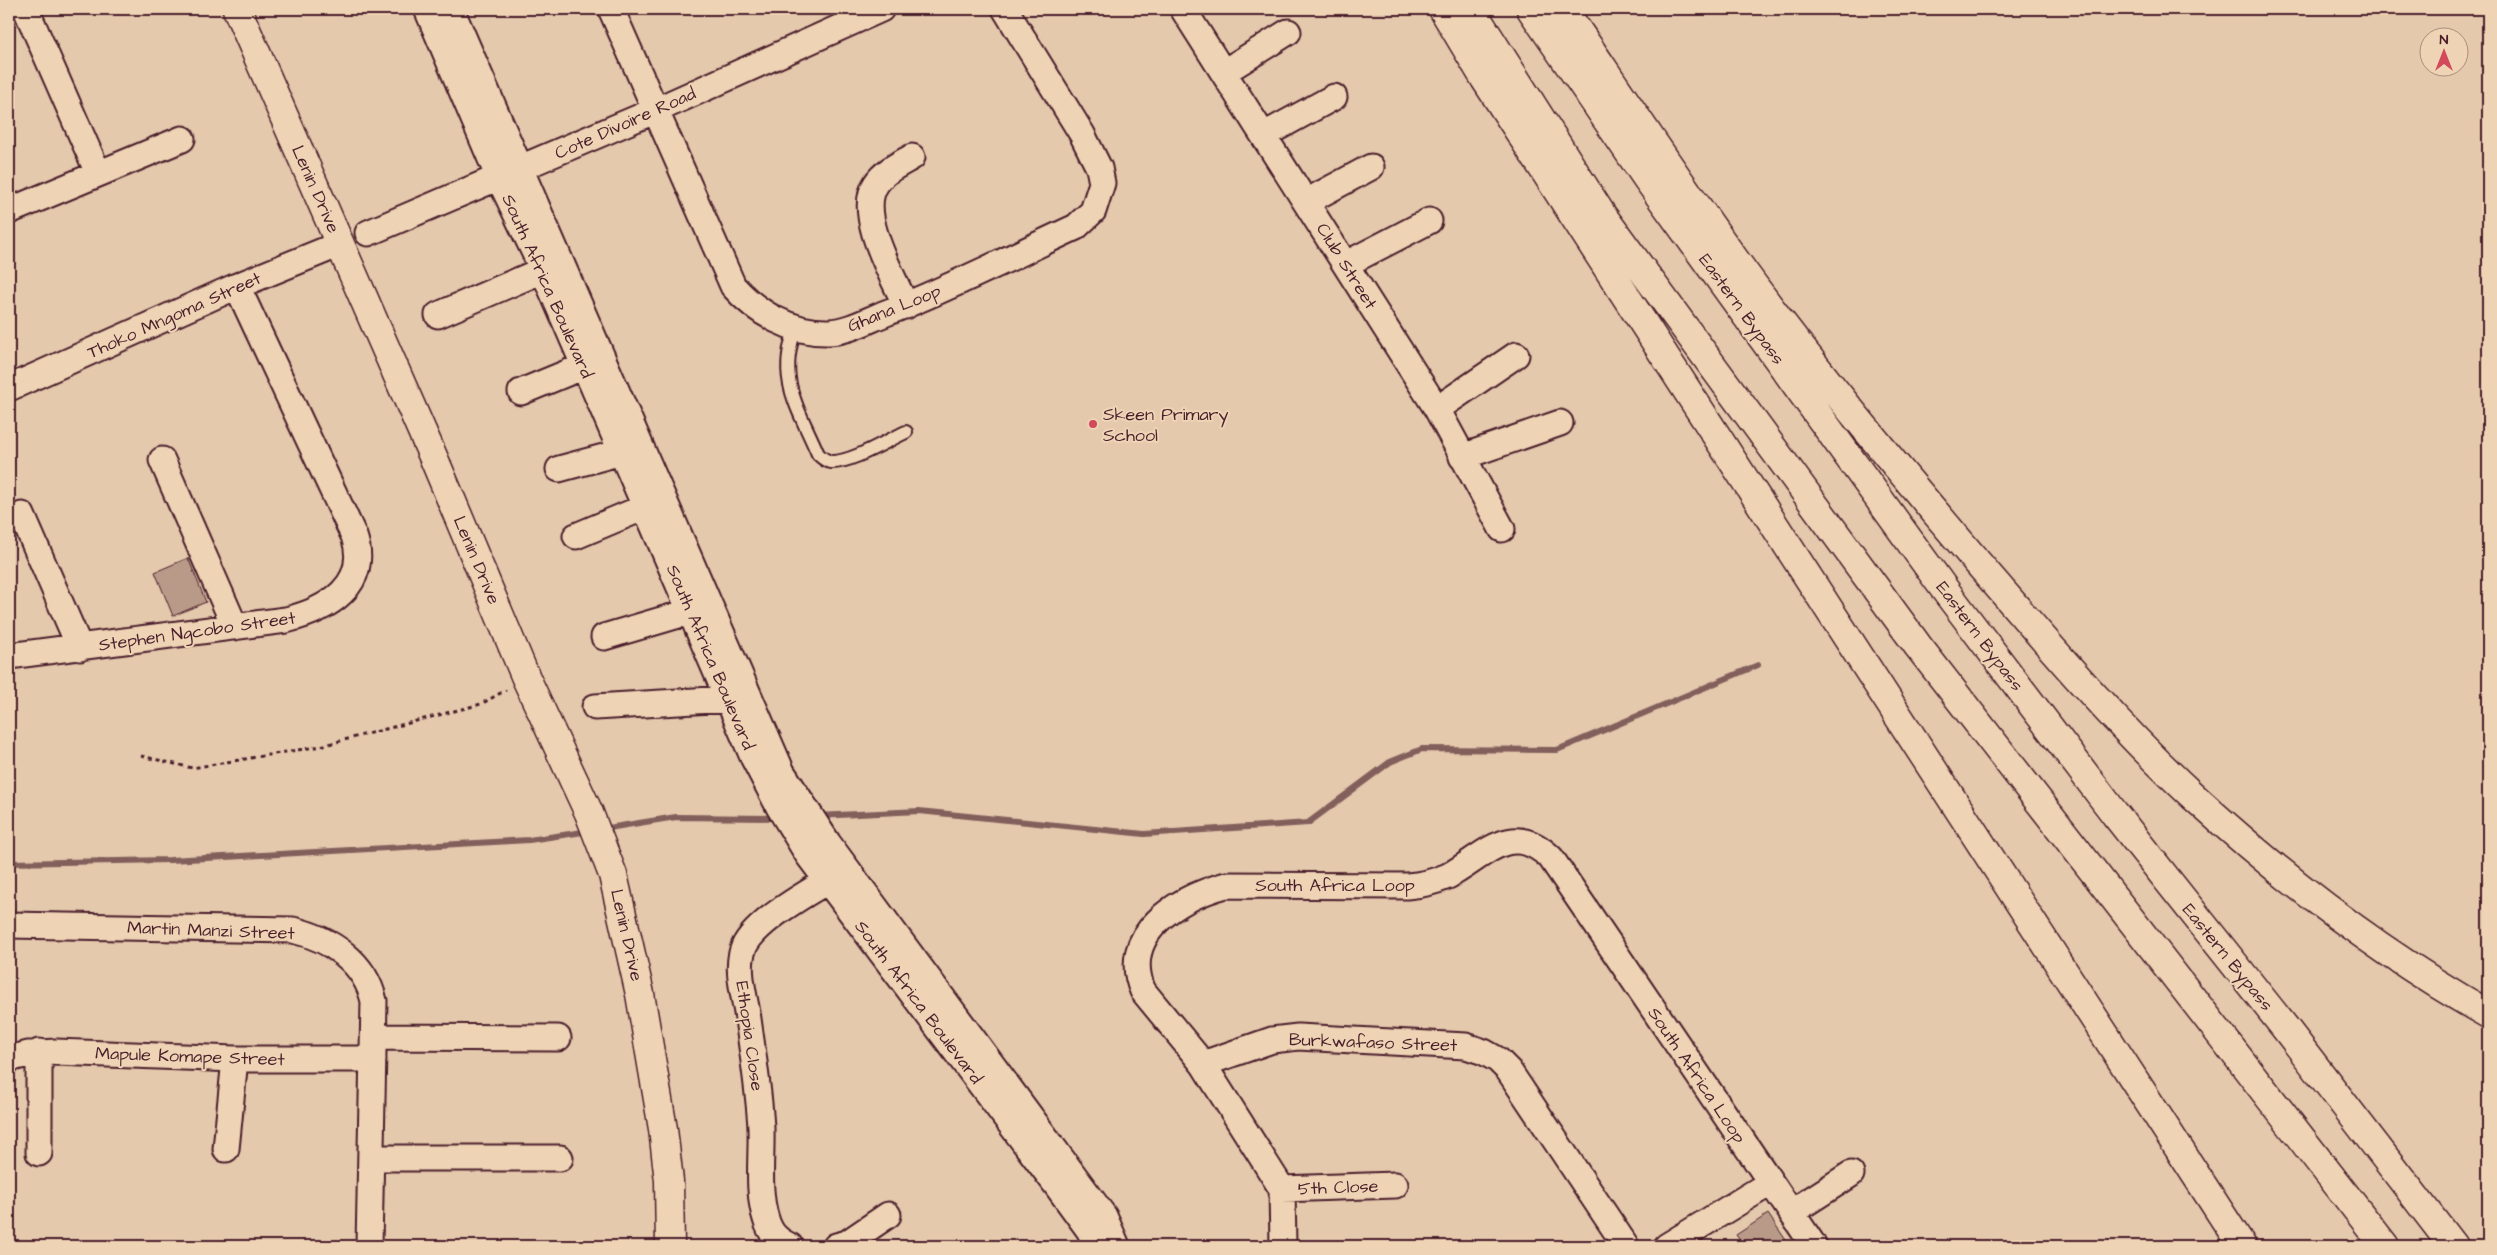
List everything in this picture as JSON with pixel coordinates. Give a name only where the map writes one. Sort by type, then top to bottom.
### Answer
[{"type":"main road","name":"Lenin Drive","points":[[237,9],[435,461],[526,678],[602,843],[616,884],[627,928],[663,1128]]},
{"type":"main road","points":[[1443,9],[1485,79],[2242,1246]]},
{"type":"main road","points":[[1472,9],[1602,215],[1907,630],[2385,1246]]},
{"type":"main road","name":"Eastern Bypass","points":[[1532,9],[1648,180],[1948,594],[2114,814],[2286,1029],[2453,1246]]},
{"type":"main road","points":[[1563,9],[1736,262],[1829,384],[2017,608],[2127,730],[2192,796],[2284,875],[2354,930],[2445,990],[2488,1014]]},
{"type":"main road","points":[[651,1246],[663,1128]]},
{"type":"main road","points":[[663,1128],[669,1181],[670,1246]]},
{"type":"street","points":[[26,9],[98,173]]},
{"type":"street","name":"South Africa Boulevard","points":[[427,9],[510,173],[774,756],[790,786],[840,871],[1089,1230],[1097,1246]]},
{"type":"street","name":"South Africa Boulevard","points":[[451,9],[543,270],[692,611],[728,699],[763,776],[786,819],[808,855],[840,871],[1104,1216],[1117,1246]]},
{"type":"street","name":"Ghana Loop","points":[[610,9],[733,286],[747,302],[763,313],[796,328],[829,332],[845,329],[906,306],[1076,227],[1093,211],[1102,183],[1093,154],[1005,9]]},
{"type":"street","name":"Cote Divoire Road","points":[[368,233],[654,111],[881,9]]},
{"type":"street","name":"Club Street","points":[[1183,9],[1437,408],[1502,530]]},
{"type":"street","points":[[1224,72],[1288,32]]},
{"type":"street","points":[[1264,135],[1334,97]]},
{"type":"street","points":[[9,211],[182,139]]},
{"type":"street","points":[[906,306],[873,228],[869,210],[869,197],[876,183],[883,175],[912,157]]},
{"type":"street","points":[[1306,202],[1372,167]]},
{"type":"street","points":[[1346,264],[1429,221]]},
{"type":"street","name":"Thoko Mngoma Street","points":[[11,381],[340,244]]},
{"type":"street","points":[[438,315],[543,270]]},
{"type":"street","name":"Stephen Ngcobo Street","points":[[9,656],[286,620],[309,614],[326,606],[346,588],[354,572],[359,555],[354,536],[237,286]]},
{"type":"street","points":[[1437,408],[1516,355]]},
{"type":"street","points":[[521,392],[584,366]]},
{"type":"street","points":[[1462,457],[1560,423]]},
{"type":"street","points":[[559,469],[622,452]]},
{"type":"street","points":[[162,460],[235,626]]},
{"type":"street","points":[[576,536],[645,507]]},
{"type":"street","points":[[22,515],[80,648]]},
{"type":"street","points":[[604,637],[692,611]]},
{"type":"street","points":[[595,707],[728,699]]},
{"type":"street","name":"South Africa Loop","points":[[1282,1189],[1203,1064],[1143,991],[1137,977],[1136,964],[1139,945],[1149,930],[1176,907],[1206,891],[1226,885],[1407,886],[1428,884],[1448,876],[1500,844],[1513,840],[1528,841],[1540,847],[1552,858],[1814,1246]]},
{"type":"street","name":"Ethopia Close","points":[[790,1246],[779,1241],[771,1231],[763,1207],[758,1094],[742,984],[741,963],[744,948],[761,926],[840,871]]},
{"type":"street","name":"Martin Manzi Street","points":[[9,926],[293,930],[311,934],[338,949],[356,965],[370,985],[374,1001],[370,1246]]},
{"type":"street","name":"Burkwafaso Street","points":[[1203,1064],[1272,1040],[1298,1037],[1448,1043],[1484,1052],[1498,1060],[1509,1071],[1626,1246]]},
{"type":"street","name":"Mapule Komape Street","points":[[9,1059],[39,1052],[235,1059],[374,1048],[558,1038]]},
{"type":"street","points":[[39,1052],[40,1153]]},
{"type":"street","points":[[226,1149],[235,1059]]},
{"type":"street","points":[[372,1158],[560,1158]]},
{"type":"street","points":[[1792,1212],[1851,1174]]},
{"type":"street","points":[[1667,1246],[1770,1183]]},
{"type":"street","name":"5th Close","points":[[1282,1189],[1395,1185]]},
{"type":"street","points":[[1282,1189],[1283,1246]]},
{"type":"street","points":[[836,1246],[854,1239],[888,1215]]},
{"type":"lane","points":[[796,328],[787,356],[788,382],[818,454],[828,461],[839,461],[906,432]]},
{"type":"path","points":[[141,756],[192,768],[322,746],[481,704],[526,678]]},
{"type":"building","points":[[188,558],[206,602],[173,616],[155,572]]},
{"type":"building","points":[[1768,1214],[1790,1246],[1744,1246],[1736,1235]]},
{"type":"waterway","points":[[818,816],[919,811],[1144,834],[1308,823],[1390,762],[1422,749],[1557,750],[1758,665]]},
{"type":"waterway","points":[[602,829],[676,817],[779,818]]},
{"type":"waterway","points":[[9,863],[170,860],[529,840],[590,831]]},
{"type":"place","name":"Skeen Primary School","points":[[1093,424]]}]
